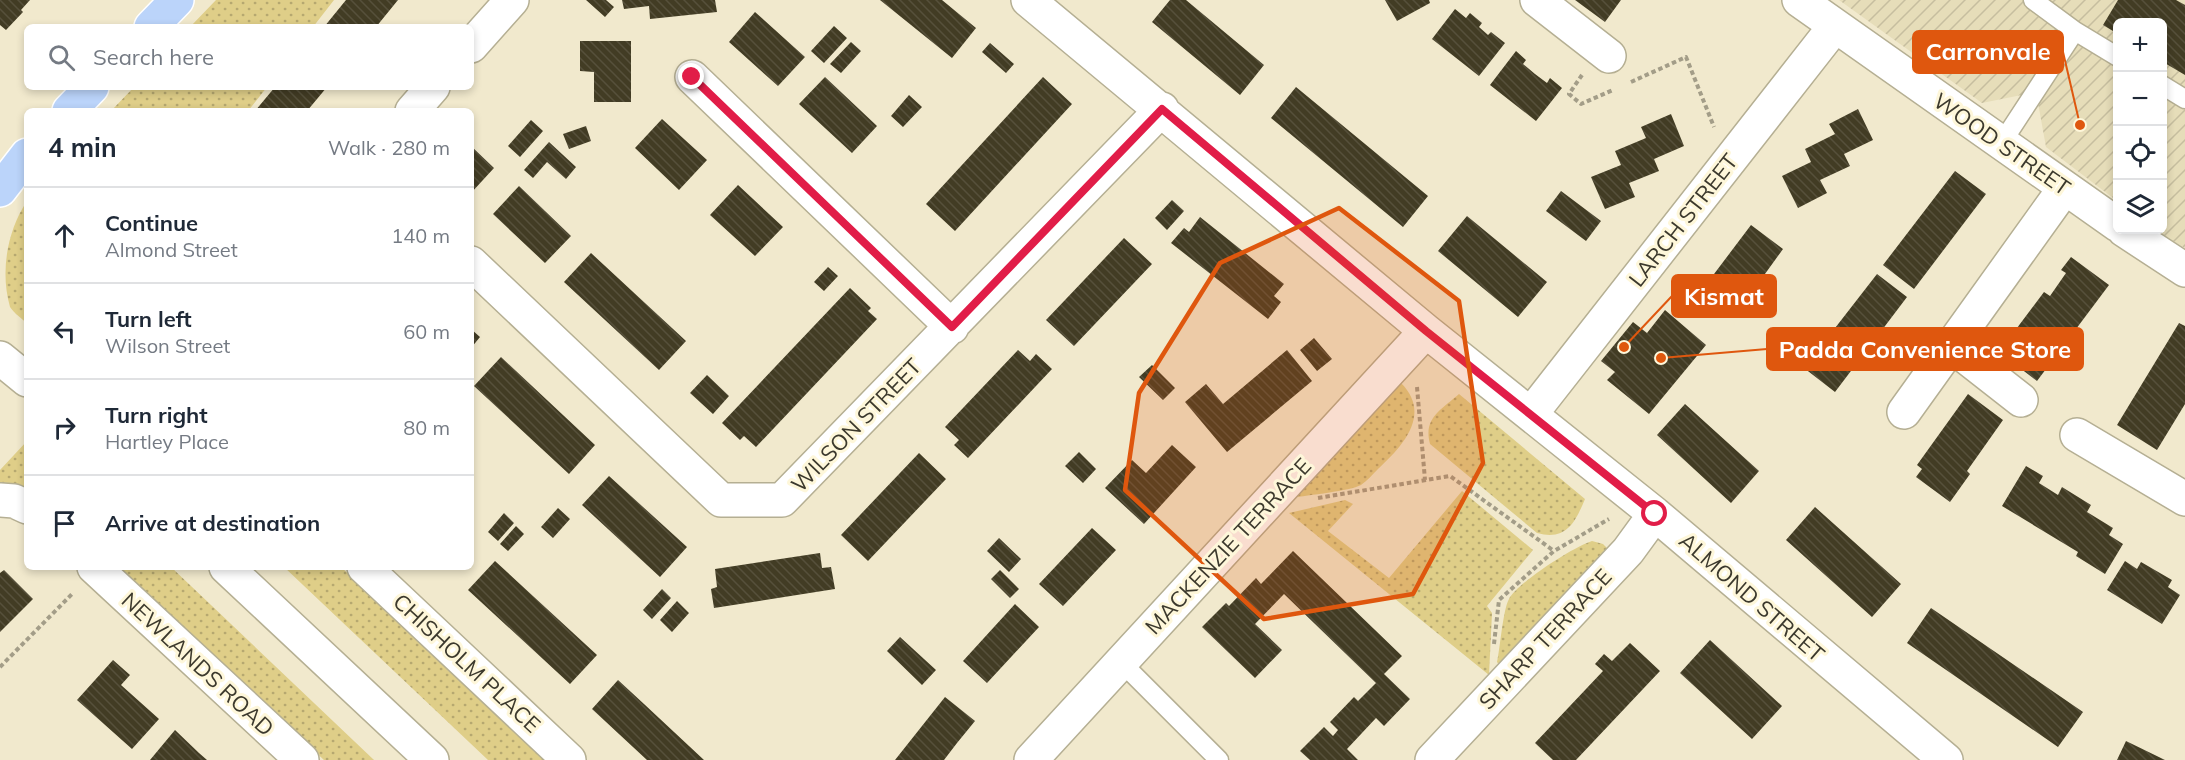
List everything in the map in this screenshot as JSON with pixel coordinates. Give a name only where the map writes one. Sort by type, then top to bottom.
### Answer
[{"type":"main road","points":[[155,24],[177,0]]},
{"type":"main road","points":[[72,108],[89,90]]},
{"type":"main road","points":[[0,177],[24,157]]},
{"type":"main road","points":[[0,190],[24,158]]},
{"type":"street","points":[[474,42],[512,0]]},
{"type":"street","name":"ALMOND STREET","points":[[1028,0],[1162,109],[1420,338],[1531,414],[1648,522],[1934,757]]},
{"type":"street","points":[[1537,0],[1609,56]]},
{"type":"street","name":"WOOD STREET","points":[[1799,0],[2113,222]]},
{"type":"street","name":"LARCH STREET","points":[[1531,414],[1835,26]]},
{"type":"street","points":[[692,77],[952,327]]},
{"type":"street","points":[[415,108],[431,90]]},
{"type":"street","name":"WILSON STREET","points":[[474,266],[721,500],[782,500],[1162,109]]},
{"type":"street","points":[[1904,412],[2064,189]]},
{"type":"street","points":[[2130,234],[2185,270]]},
{"type":"street","name":"MACKENZIE TERRACE","points":[[1030,760],[1420,338]]},
{"type":"street","points":[[1952,346],[2021,400]]},
{"type":"street","points":[[2077,435],[2185,499]]},
{"type":"street","name":"SHARP TERRACE","points":[[1432,760],[1628,551],[1648,522]]},
{"type":"street","points":[[229,570],[432,760]]},
{"type":"street","name":"CHISHOLM PLACE","points":[[367,570],[569,760]]},
{"type":"street","name":"NEWLANDS ROAD","points":[[85,577],[302,760]]},
{"type":"lane","points":[[2033,0],[2075,31],[2113,54]]},
{"type":"lane","points":[[2001,144],[2075,31]]},
{"type":"lane","points":[[2167,88],[2185,99]]},
{"type":"lane","points":[[1121,662],[1218,760]]},
{"type":"path","points":[[1609,56],[1590,64],[1569,94],[1581,104],[1686,57],[1712,124],[1736,152]]},
{"type":"path","points":[[1420,338],[1425,480]]},
{"type":"path","points":[[1264,507],[1450,476],[1554,551]]},
{"type":"path","points":[[1504,682],[1492,665],[1499,600],[1554,551],[1612,518],[1648,522]]},
{"type":"path","points":[[0,667],[72,596],[85,577]]},
{"type":"highlighted area","points":[[1339,208],[1459,301],[1483,463],[1413,594],[1264,619],[1125,490],[1139,393],[1220,263]]},
{"type":"shaded area","points":[[216,0],[334,0],[315,24],[193,24]]},
{"type":"shaded area","points":[[1839,0],[2185,0],[2185,248],[2161,234],[2167,234],[2167,18],[2113,18],[2113,198],[2046,147],[2036,92],[1982,103]]},
{"type":"shaded area","points":[[131,90],[265,90],[250,108],[114,108]]},
{"type":"shaded area","points":[[24,206],[24,321],[10,307],[6,280],[7,252]]},
{"type":"shaded area","points":[[1401,383],[1410,395],[1414,406],[1414,418],[1404,440],[1387,460],[1368,479],[1356,487],[1292,498]]},
{"type":"shaded area","points":[[1459,394],[1585,499],[1568,528],[1555,534],[1537,533],[1430,444],[1428,435],[1431,421]]},
{"type":"shaded area","points":[[24,444],[24,490],[11,484],[0,486],[0,470]]},
{"type":"shaded area","points":[[1462,491],[1533,550],[1487,606],[1492,613],[1489,675],[1289,513],[1345,500],[1353,504],[1328,531],[1389,578]]},
{"type":"shaded area","points":[[1592,541],[1603,544],[1610,551],[1500,666],[1497,662],[1503,620],[1507,604],[1514,592],[1547,566]]},
{"type":"shaded area","points":[[119,570],[174,570],[374,760],[324,760]]},
{"type":"shaded area","points":[[287,570],[344,570],[547,760],[488,760]]},
{"type":"building","points":[[0,0],[30,0],[21,10],[23,12],[6,30],[0,25]]},
{"type":"building","points":[[346,0],[398,0],[378,24],[326,24]]},
{"type":"building","points":[[586,0],[606,0],[614,7],[605,17]]},
{"type":"building","points":[[622,0],[715,0],[717,12],[650,19],[649,6],[624,9]]},
{"type":"building","points":[[880,0],[942,0],[976,28],[952,58]]},
{"type":"building","points":[[1170,0],[1186,0],[1264,65],[1240,95],[1152,22]]},
{"type":"building","points":[[1385,0],[1429,0],[1430,3],[1397,21]]},
{"type":"building","points":[[1575,0],[1621,0],[1605,22]]},
{"type":"building","points":[[2118,0],[2176,0],[2185,5],[2185,75],[2167,64],[2167,18],[2113,18],[2113,31],[2103,25]]},
{"type":"building","points":[[1455,9],[1466,18],[1470,13],[1482,23],[1479,27],[1488,35],[1491,32],[1505,43],[1479,76],[1432,39]]},
{"type":"building","points":[[755,12],[805,57],[778,86],[729,42]]},
{"type":"building","points":[[834,26],[847,38],[824,63],[811,51]]},
{"type":"building","points":[[580,41],[631,41],[631,102],[594,102],[594,72],[580,71]]},
{"type":"building","points":[[851,42],[861,51],[841,73],[830,64]]},
{"type":"building","points":[[990,43],[1014,64],[1006,73],[982,52]]},
{"type":"building","points":[[1516,51],[1526,60],[1523,64],[1535,74],[1547,83],[1550,78],[1562,88],[1536,121],[1490,85]]},
{"type":"building","points":[[825,77],[877,126],[852,153],[799,104]]},
{"type":"building","points":[[1043,77],[1072,104],[955,231],[926,204]]},
{"type":"building","points":[[1296,87],[1428,196],[1403,227],[1271,118]]},
{"type":"building","points":[[272,90],[324,90],[310,108],[258,108]]},
{"type":"building","points":[[909,95],[922,107],[903,127],[891,116]]},
{"type":"building","points":[[1858,109],[1873,140],[1844,154],[1850,166],[1820,180],[1827,193],[1798,208],[1782,176],[1811,162],[1805,149],[1835,134],[1829,124]]},
{"type":"building","points":[[1671,114],[1684,146],[1654,159],[1659,171],[1629,183],[1635,197],[1605,209],[1591,177],[1621,165],[1615,151],[1646,138],[1641,127]]},
{"type":"building","points":[[662,119],[707,160],[679,190],[635,148]]},
{"type":"building","points":[[531,120],[543,131],[520,157],[508,146]]},
{"type":"building","points":[[586,126],[591,141],[569,149],[563,134]]},
{"type":"building","points":[[549,142],[576,167],[566,179],[547,162],[533,178],[524,170]]},
{"type":"building","points":[[474,149],[494,168],[474,190]]},
{"type":"building","points":[[1955,171],[1986,194],[1914,289],[1883,265]]},
{"type":"building","points":[[738,185],[783,227],[755,256],[710,215]]},
{"type":"building","points":[[519,186],[571,236],[545,263],[493,214]]},
{"type":"building","points":[[1561,191],[1601,221],[1586,241],[1546,211]]},
{"type":"building","points":[[1172,200],[1184,211],[1167,230],[1155,218]]},
{"type":"building","points":[[1467,216],[1547,282],[1518,317],[1438,251]]},
{"type":"building","points":[[1200,217],[1284,284],[1274,296],[1281,302],[1268,319],[1171,243],[1184,228],[1189,232]]},
{"type":"building","points":[[1751,225],[1783,249],[1744,303],[1711,278]]},
{"type":"building","points":[[1124,238],[1152,264],[1074,346],[1046,320]]},
{"type":"building","points":[[591,253],[686,341],[659,370],[564,282]]},
{"type":"building","points":[[2071,257],[2109,285],[2037,381],[1999,352],[2044,292],[2050,296],[2066,273],[2061,270]]},
{"type":"building","points":[[828,267],[838,276],[824,291],[814,282]]},
{"type":"building","points":[[1877,274],[1907,297],[1835,392],[1804,368]]},
{"type":"building","points":[[850,288],[871,308],[868,311],[877,319],[756,447],[744,436],[740,440],[722,423]]},
{"type":"building","points":[[1665,310],[1706,345],[1649,414],[1607,380],[1615,372],[1601,361],[1633,322],[1647,333]]},
{"type":"building","points":[[2179,323],[2185,326],[2185,404],[2157,450],[2117,425]]},
{"type":"building","points":[[474,332],[480,337],[474,344]]},
{"type":"building","points":[[1314,338],[1332,359],[1317,371],[1300,350]]},
{"type":"building","points":[[1018,350],[1030,361],[1036,354],[1052,369],[968,458],[954,445],[959,440],[945,427]]},
{"type":"building","points":[[1287,350],[1312,381],[1227,452],[1185,402],[1206,384],[1223,404]]},
{"type":"building","points":[[501,357],[595,445],[569,474],[474,386]]},
{"type":"building","points":[[1152,365],[1175,388],[1163,400],[1139,377]]},
{"type":"building","points":[[707,375],[729,396],[713,414],[690,393]]},
{"type":"building","points":[[1968,394],[2003,420],[1967,471],[1970,474],[1950,502],[1916,477],[1922,469],[1917,465]]},
{"type":"building","points":[[1685,404],[1759,471],[1731,503],[1657,435]]},
{"type":"building","points":[[1172,445],[1196,467],[1144,524],[1105,488],[1132,460],[1146,473]]},
{"type":"building","points":[[1079,452],[1096,469],[1083,483],[1065,466]]},
{"type":"building","points":[[919,453],[946,479],[868,561],[841,535]]},
{"type":"building","points":[[2026,466],[2043,476],[2039,483],[2058,495],[2062,487],[2091,505],[2087,512],[2113,528],[2109,535],[2123,544],[2105,574],[2076,556],[2078,552],[2002,506]]},
{"type":"building","points":[[609,476],[687,547],[660,577],[582,505]]},
{"type":"building","points":[[1815,507],[1901,584],[1872,617],[1786,540]]},
{"type":"building","points":[[558,508],[570,519],[553,538],[541,527]]},
{"type":"building","points":[[504,513],[514,523],[498,541],[488,532]]},
{"type":"building","points":[[516,526],[524,534],[508,551],[500,544]]},
{"type":"building","points":[[1092,528],[1116,550],[1063,606],[1039,584]]},
{"type":"building","points":[[999,538],[1021,559],[1009,572],[987,551]]},
{"type":"building","points":[[1293,551],[1402,656],[1384,674],[1410,699],[1384,726],[1376,718],[1347,749],[1358,760],[1310,760],[1300,751],[1324,727],[1333,736],[1338,730],[1330,722],[1354,697],[1358,701],[1376,683],[1284,594],[1255,624],[1282,650],[1255,678],[1202,627],[1226,603],[1229,606],[1256,578],[1261,584]]},
{"type":"building","points":[[820,553],[822,568],[831,567],[835,589],[714,608],[711,589],[717,587],[715,569]]},
{"type":"building","points":[[495,561],[597,655],[570,684],[468,590]]},
{"type":"building","points":[[2125,561],[2137,569],[2141,562],[2172,580],[2168,587],[2180,595],[2162,624],[2107,590]]},
{"type":"building","points":[[4,570],[33,599],[0,632],[0,573]]},
{"type":"building","points":[[1000,570],[1019,589],[1010,598],[991,579]]},
{"type":"building","points":[[662,589],[671,598],[652,619],[643,610]]},
{"type":"building","points":[[677,601],[689,613],[672,632],[660,620]]},
{"type":"building","points":[[1015,604],[1039,627],[987,683],[963,661]]},
{"type":"building","points":[[1931,608],[2083,712],[2058,747],[1907,643]]},
{"type":"building","points":[[900,637],[936,670],[922,685],[887,651]]},
{"type":"building","points":[[1710,640],[1782,706],[1752,739],[1680,673]]},
{"type":"building","points":[[1630,643],[1660,671],[1576,760],[1553,760],[1535,743],[1603,671],[1595,664],[1604,654],[1612,661]]},
{"type":"building","points":[[113,660],[130,675],[121,685],[159,719],[132,749],[77,700]]},
{"type":"building","points":[[618,680],[704,760],[647,760],[592,709]]},
{"type":"building","points":[[945,697],[975,721],[944,760],[895,760]]},
{"type":"building","points":[[175,730],[199,753],[207,760],[150,760]]},
{"type":"building","points":[[2126,741],[2165,760],[2117,760]]},
{"type":"place","name":"Carronvale","points":[[2080,125]]},
{"type":"place","name":"Kismat","points":[[1624,347]]},
{"type":"place","name":"Padda Convenience Store","points":[[1661,358]]},
{"type":"route","points":[[692,77],[952,327],[1162,109],[1426,331],[1655,514]]}]
